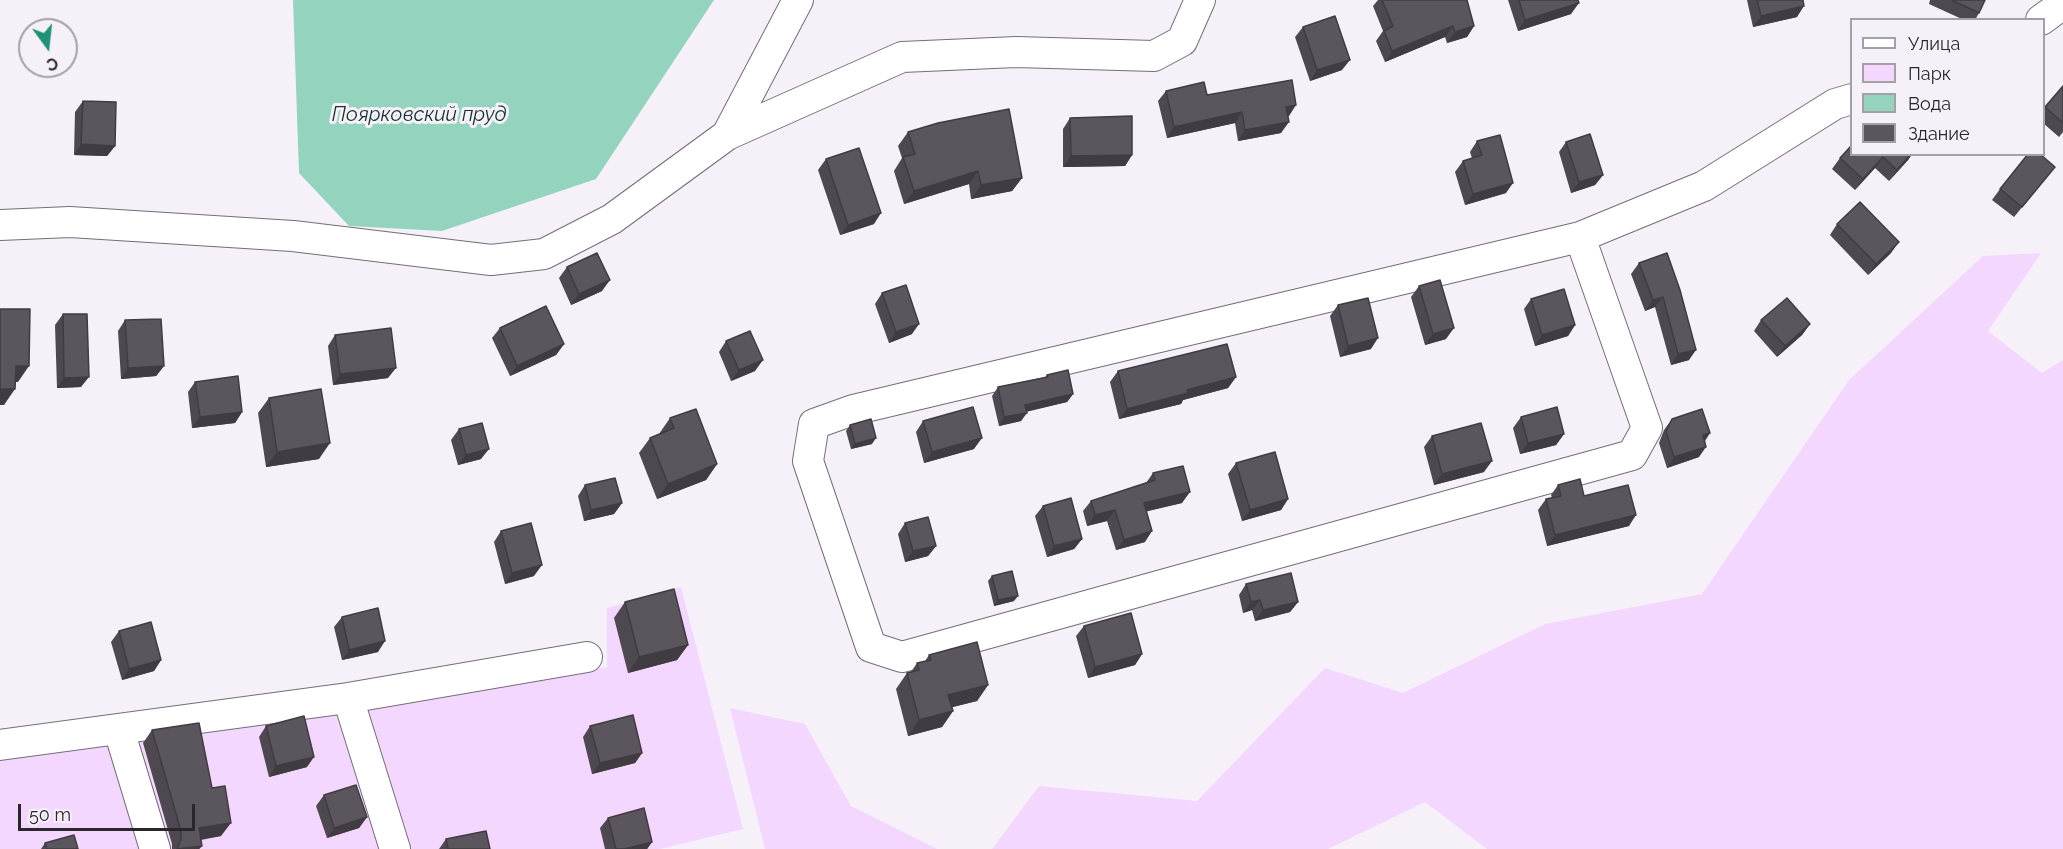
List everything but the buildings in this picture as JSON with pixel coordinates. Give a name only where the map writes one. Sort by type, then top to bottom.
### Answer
[{"type":"street","points":[[727,135],[798,0]]},
{"type":"street","points":[[0,225],[70,222],[293,236],[491,260],[544,254],[612,219],[727,135],[902,57],[1016,52],[1154,56],[1182,41],[1200,0]]},
{"type":"street","points":[[2044,18],[2063,4]]},
{"type":"street","points":[[1580,237],[1647,428],[1632,455],[902,657],[871,647],[808,461],[814,424],[853,410],[1580,237],[1704,186],[1835,104],[1850,99]]},
{"type":"street","points":[[0,745],[348,698],[587,657]]},
{"type":"street","points":[[348,698],[395,849]]},
{"type":"street","points":[[119,730],[155,849]]},
{"type":"green space","points":[[2041,253],[1988,331],[2042,373],[2063,360],[2063,849],[1487,849],[1425,802],[1328,849],[992,849],[1039,786],[1197,801],[1325,668],[1403,693],[1545,624],[1702,594],[1849,380],[1983,256]]},
{"type":"green space","points":[[681,587],[743,829],[660,849],[0,849],[0,756],[336,709],[607,667],[607,608]]},
{"type":"green space","points":[[730,708],[805,724],[851,806],[937,849],[765,849]]},
{"type":"water","name":"Поярковский пруд","points":[[293,0],[714,0],[596,179],[442,231],[349,226],[299,173]]}]
